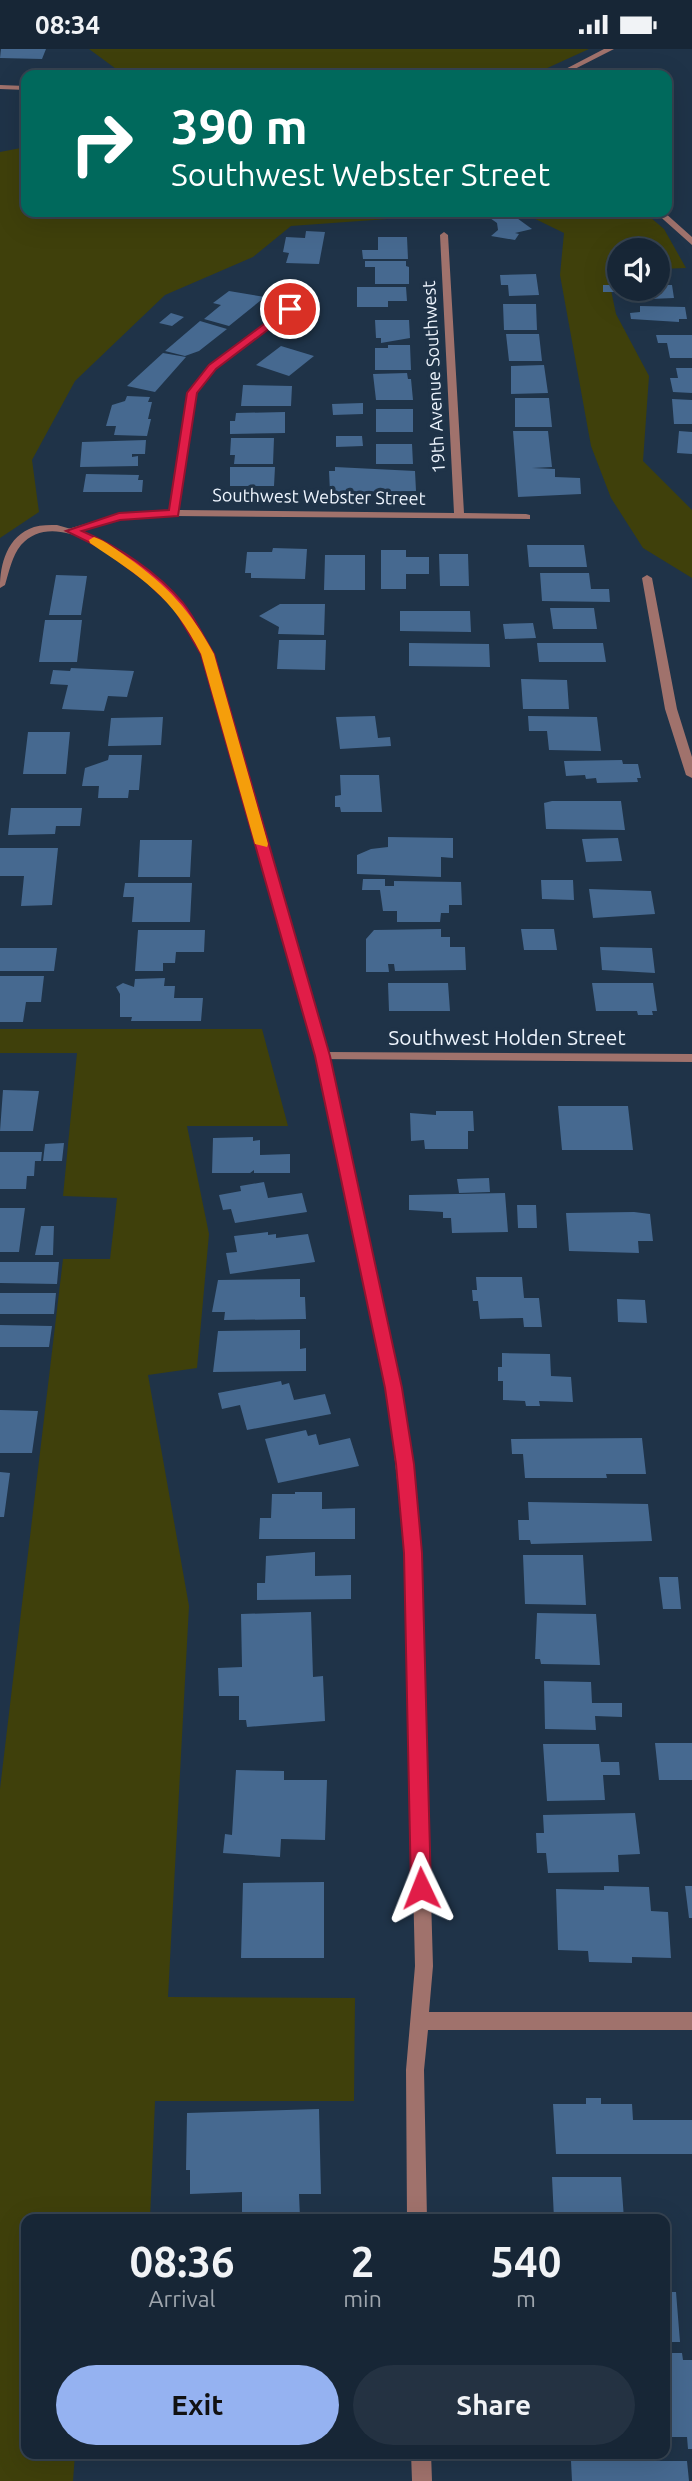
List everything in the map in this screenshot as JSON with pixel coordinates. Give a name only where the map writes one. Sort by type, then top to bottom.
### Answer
[{"type":"street","points":[[568,70],[610,49]]},
{"type":"street","points":[[0,87],[21,88]]},
{"type":"street","points":[[664,217],[692,242]]},
{"type":"street","name":"19th Avenue Southwest","points":[[444,235],[459,516]]},
{"type":"street","points":[[174,513],[192,393],[213,367],[290,309]]},
{"type":"street","name":"Southwest Webster Street","points":[[72,531],[119,517],[174,513],[526,517]]},
{"type":"street","points":[[0,585],[19,541],[36,529],[72,531],[105,545],[152,579],[179,606],[208,654],[323,1056],[394,1388],[405,1464],[413,1553],[424,1966],[415,2070],[417,2214]]},
{"type":"street","points":[[648,578],[671,709],[691,766]]},
{"type":"street","name":"Southwest Holden Street","points":[[323,1056],[692,1058]]},
{"type":"street","points":[[420,2021],[692,2021]]},
{"type":"street","points":[[421,2459],[422,2481]]},
{"type":"shaded area","points":[[89,49],[589,49],[543,70],[118,70]]},
{"type":"shaded area","points":[[21,148],[21,217],[415,217],[291,226],[253,257],[165,295],[75,381],[32,460],[39,512],[0,538],[0,152]]},
{"type":"shaded area","points":[[531,217],[650,217],[664,229],[669,238],[607,238],[607,301],[613,301],[616,314],[649,376],[643,461],[692,510],[692,578],[643,548],[611,498],[591,446],[560,275],[564,233]]},
{"type":"shaded area","points":[[670,240],[686,268],[670,269]]},
{"type":"shaded area","points":[[0,1029],[262,1029],[288,1126],[187,1126],[209,1234],[197,1368],[148,1375],[189,1606],[168,1997],[355,1998],[354,2101],[155,2101],[150,2214],[21,2214],[21,2459],[75,2459],[73,2481],[0,2481],[0,1789],[63,1259],[110,1259],[117,1198],[63,1196],[77,1053],[0,1053]]},
{"type":"building","points":[[1,49],[46,49],[42,59],[0,58]]},
{"type":"building","points":[[516,217],[532,229],[515,233],[519,234],[515,240],[491,236],[498,230],[497,223],[490,218]]},
{"type":"building","points":[[306,231],[325,232],[319,264],[286,263],[289,253],[283,252],[286,237],[305,238]]},
{"type":"building","points":[[378,237],[407,237],[408,259],[363,259],[362,250],[378,250]]},
{"type":"building","points":[[365,261],[406,261],[406,266],[409,267],[409,284],[375,284],[375,267],[365,267]]},
{"type":"building","points":[[536,274],[539,295],[509,296],[508,285],[501,285],[500,275]]},
{"type":"building","points":[[670,285],[672,285],[674,298],[670,298]]},
{"type":"building","points":[[357,287],[406,287],[407,301],[388,301],[388,307],[357,307]]},
{"type":"building","points":[[229,291],[265,297],[229,326],[204,319],[221,305],[213,303]]},
{"type":"building","points":[[503,304],[536,304],[537,330],[504,330]]},
{"type":"building","points":[[640,306],[685,307],[687,319],[679,319],[679,322],[631,319],[630,313],[640,312]]},
{"type":"building","points":[[171,313],[184,317],[172,326],[159,323]]},
{"type":"building","points":[[375,320],[409,320],[410,338],[381,343],[381,338],[376,338]]},
{"type":"building","points":[[200,321],[227,329],[199,351],[185,356],[165,351]]},
{"type":"building","points":[[506,334],[539,334],[542,361],[509,361]]},
{"type":"building","points":[[656,335],[692,335],[692,358],[670,358],[667,343],[658,343]]},
{"type":"building","points":[[388,345],[410,345],[411,370],[375,370],[375,348],[388,348]]},
{"type":"building","points":[[281,346],[314,356],[289,376],[256,365]]},
{"type":"building","points":[[163,353],[186,357],[155,392],[127,386]]},
{"type":"building","points":[[544,365],[548,393],[511,394],[511,366]]},
{"type":"building","points":[[676,368],[692,368],[692,393],[673,392],[670,378],[678,378]]},
{"type":"building","points":[[407,373],[408,379],[411,379],[413,400],[376,400],[373,374]]},
{"type":"building","points":[[243,385],[292,386],[291,406],[241,406]]},
{"type":"building","points":[[127,396],[150,397],[148,402],[152,402],[148,419],[151,419],[147,436],[114,435],[116,426],[106,426],[112,405],[125,401]]},
{"type":"building","points":[[515,398],[549,398],[552,427],[515,427]]},
{"type":"building","points":[[672,399],[692,400],[692,424],[674,424]]},
{"type":"building","points":[[363,403],[363,414],[333,415],[332,404]]},
{"type":"building","points":[[376,409],[413,409],[413,432],[376,432]]},
{"type":"building","points":[[285,412],[285,433],[230,434],[230,421],[235,421],[236,413]]},
{"type":"building","points":[[513,431],[548,431],[552,467],[532,468],[555,469],[555,477],[580,478],[581,494],[518,497]]},
{"type":"building","points":[[679,431],[692,432],[692,454],[677,453]]},
{"type":"building","points":[[336,436],[362,436],[363,446],[336,447]]},
{"type":"building","points":[[231,438],[274,438],[273,464],[234,464],[235,455],[230,455]]},
{"type":"building","points":[[146,440],[145,454],[132,454],[132,457],[138,456],[138,466],[80,467],[82,442]]},
{"type":"building","points":[[376,444],[412,444],[413,464],[376,464]]},
{"type":"building","points":[[230,467],[275,467],[274,486],[230,486]]},
{"type":"building","points":[[335,467],[415,471],[416,491],[330,492],[329,471],[335,471]]},
{"type":"building","points":[[86,474],[139,475],[138,480],[143,480],[142,492],[83,492]]},
{"type":"building","points":[[527,545],[584,545],[587,567],[529,567]]},
{"type":"building","points":[[273,548],[307,549],[305,579],[251,578],[251,573],[245,573],[247,552],[272,552]]},
{"type":"building","points":[[381,550],[406,550],[406,557],[429,557],[429,574],[406,574],[406,589],[381,589]]},
{"type":"building","points":[[439,554],[468,554],[469,586],[440,586]]},
{"type":"building","points":[[325,555],[365,555],[365,590],[324,590]]},
{"type":"building","points":[[540,573],[589,573],[591,589],[609,589],[610,602],[542,601]]},
{"type":"building","points":[[56,575],[87,576],[81,615],[49,615]]},
{"type":"building","points":[[280,604],[325,604],[324,635],[278,634],[279,627],[259,616]]},
{"type":"building","points":[[550,608],[594,608],[597,629],[553,629]]},
{"type":"building","points":[[400,611],[470,611],[471,632],[400,631]]},
{"type":"building","points":[[45,620],[82,620],[77,662],[39,662]]},
{"type":"building","points":[[533,623],[536,638],[505,639],[503,624]]},
{"type":"building","points":[[279,640],[326,640],[325,670],[277,669]]},
{"type":"building","points":[[409,643],[489,644],[490,667],[409,666]]},
{"type":"building","points":[[537,643],[603,643],[606,662],[539,662]]},
{"type":"building","points":[[71,668],[134,671],[127,697],[108,696],[104,711],[62,709],[68,685],[50,684],[53,670],[70,671]]},
{"type":"building","points":[[521,679],[567,680],[569,709],[523,709]]},
{"type":"building","points":[[375,716],[378,738],[390,737],[391,746],[340,749],[336,717]]},
{"type":"building","points":[[528,716],[597,717],[601,751],[549,750],[547,731],[529,731]]},
{"type":"building","points":[[163,717],[161,745],[108,746],[111,718]]},
{"type":"building","points":[[28,732],[70,732],[66,774],[23,774]]},
{"type":"building","points":[[109,755],[142,755],[139,790],[129,790],[128,798],[98,798],[99,786],[82,786],[85,768],[108,760]]},
{"type":"building","points":[[622,760],[623,764],[638,764],[641,778],[637,778],[638,782],[597,783],[596,778],[586,779],[585,775],[566,776],[564,761]]},
{"type":"building","points":[[340,775],[379,775],[382,812],[341,812],[340,807],[335,807],[335,796],[341,795]]},
{"type":"building","points":[[621,801],[625,830],[546,829],[544,803]]},
{"type":"building","points":[[11,808],[82,808],[80,826],[56,826],[55,834],[8,835]]},
{"type":"building","points":[[388,837],[453,838],[453,858],[441,857],[441,877],[357,874],[357,855],[371,849],[388,847]]},
{"type":"building","points":[[618,838],[622,861],[586,862],[582,839]]},
{"type":"building","points":[[140,840],[192,840],[190,877],[138,877]]},
{"type":"building","points":[[0,848],[58,848],[52,905],[21,906],[24,876],[0,876]]},
{"type":"building","points":[[363,879],[385,879],[385,886],[394,886],[394,881],[461,882],[462,905],[449,905],[449,913],[441,913],[440,922],[397,922],[397,911],[383,911],[380,890],[362,890]]},
{"type":"building","points":[[541,880],[573,880],[574,900],[542,899]]},
{"type":"building","points":[[125,883],[192,883],[190,922],[132,922],[134,897],[123,897]]},
{"type":"building","points":[[589,889],[651,891],[655,914],[593,918]]},
{"type":"building","points":[[441,929],[441,937],[450,937],[450,947],[465,947],[466,970],[395,971],[394,964],[388,964],[389,972],[366,972],[366,939],[374,930]]},
{"type":"building","points":[[521,929],[554,929],[557,950],[524,950]]},
{"type":"building","points":[[138,930],[205,930],[204,952],[176,952],[175,963],[163,963],[163,971],[135,971]]},
{"type":"building","points":[[600,947],[652,948],[655,973],[602,970]]},
{"type":"building","points":[[0,948],[57,948],[54,971],[0,971]]},
{"type":"building","points":[[0,976],[44,976],[41,1002],[26,1002],[23,1022],[0,1022]]},
{"type":"building","points":[[165,978],[164,986],[175,986],[174,998],[203,998],[201,1021],[131,1021],[132,1017],[120,1017],[120,994],[116,987],[123,983],[134,987],[135,979]]},
{"type":"building","points":[[388,983],[448,983],[450,1011],[389,1011]]},
{"type":"building","points":[[592,983],[653,983],[657,1011],[652,1011],[653,1015],[638,1015],[637,1011],[596,1011]]},
{"type":"building","points":[[3,1090],[39,1091],[33,1131],[0,1131]]},
{"type":"building","points":[[558,1106],[628,1106],[633,1150],[562,1150]]},
{"type":"building","points":[[436,1111],[473,1111],[474,1131],[468,1131],[468,1149],[425,1149],[424,1140],[411,1141],[410,1113],[436,1115]]},
{"type":"building","points":[[253,1137],[253,1141],[260,1140],[260,1155],[290,1154],[290,1173],[254,1173],[254,1170],[250,1173],[212,1173],[213,1138]]},
{"type":"building","points":[[64,1143],[62,1161],[43,1161],[45,1144]]},
{"type":"building","points":[[0,1152],[42,1152],[41,1161],[35,1161],[34,1176],[27,1176],[26,1189],[0,1189]]},
{"type":"building","points":[[489,1178],[490,1192],[459,1193],[457,1179]]},
{"type":"building","points":[[264,1182],[268,1198],[302,1193],[307,1212],[235,1223],[231,1209],[223,1210],[219,1195],[241,1191],[240,1186]]},
{"type":"building","points":[[505,1193],[508,1232],[452,1233],[451,1218],[443,1218],[443,1212],[409,1210],[409,1195]]},
{"type":"building","points":[[517,1205],[536,1205],[537,1228],[518,1228]]},
{"type":"building","points":[[0,1208],[25,1208],[19,1252],[0,1252]]},
{"type":"building","points":[[566,1213],[650,1214],[653,1241],[638,1241],[639,1253],[569,1251]]},
{"type":"building","points":[[41,1226],[54,1226],[53,1255],[35,1255]]},
{"type":"building","points":[[268,1232],[268,1235],[276,1234],[276,1238],[308,1234],[315,1262],[230,1274],[226,1253],[237,1252],[234,1236]]},
{"type":"building","points":[[0,1262],[59,1262],[57,1284],[0,1283]]},
{"type":"building","points":[[476,1277],[522,1277],[524,1298],[539,1298],[542,1327],[524,1327],[523,1318],[480,1319],[478,1301],[473,1301],[472,1290],[477,1290]]},
{"type":"building","points":[[300,1279],[300,1297],[305,1297],[306,1319],[224,1320],[225,1312],[212,1312],[218,1280]]},
{"type":"building","points":[[0,1293],[56,1293],[54,1314],[0,1314]]},
{"type":"building","points":[[617,1299],[645,1300],[647,1323],[618,1322]]},
{"type":"building","points":[[0,1325],[52,1326],[49,1347],[0,1347]]},
{"type":"building","points":[[300,1330],[300,1349],[306,1348],[306,1371],[213,1372],[218,1331]]},
{"type":"building","points":[[502,1353],[550,1354],[551,1376],[571,1377],[573,1402],[539,1401],[540,1406],[526,1406],[525,1401],[503,1400],[503,1381],[498,1381]]},
{"type":"building","points":[[281,1381],[282,1385],[289,1383],[294,1400],[325,1394],[331,1414],[247,1430],[240,1405],[222,1409],[218,1393]]},
{"type":"building","points":[[0,1410],[38,1411],[32,1453],[0,1453]]},
{"type":"building","points":[[306,1430],[308,1436],[316,1434],[319,1445],[350,1438],[359,1466],[278,1483],[265,1439]]},
{"type":"building","points":[[642,1438],[646,1474],[606,1474],[607,1478],[525,1478],[523,1454],[512,1454],[511,1439]]},
{"type":"building","points":[[0,1472],[10,1473],[4,1517],[0,1517]]},
{"type":"building","points":[[322,1492],[322,1509],[355,1508],[355,1539],[259,1539],[260,1518],[271,1518],[272,1494]]},
{"type":"building","points":[[528,1502],[648,1504],[652,1541],[531,1544],[530,1540],[519,1540],[518,1520],[529,1520]]},
{"type":"building","points":[[315,1552],[315,1576],[351,1575],[351,1599],[257,1600],[257,1583],[265,1583],[266,1556]]},
{"type":"building","points":[[523,1555],[583,1555],[586,1605],[525,1604]]},
{"type":"building","points":[[659,1577],[678,1577],[681,1609],[663,1609]]},
{"type":"building","points":[[311,1612],[313,1677],[323,1676],[325,1721],[247,1727],[246,1720],[239,1720],[239,1696],[219,1696],[218,1668],[242,1667],[241,1614]]},
{"type":"building","points":[[537,1613],[596,1614],[600,1665],[541,1664],[540,1659],[535,1659]]},
{"type":"building","points":[[544,1681],[591,1682],[592,1703],[622,1703],[622,1717],[595,1716],[596,1730],[545,1729]]},
{"type":"building","points":[[655,1743],[692,1743],[692,1780],[659,1780]]},
{"type":"building","points":[[543,1744],[599,1744],[601,1762],[619,1762],[620,1775],[603,1775],[605,1800],[547,1801]]},
{"type":"building","points":[[236,1770],[284,1771],[284,1780],[327,1780],[325,1840],[281,1839],[280,1857],[223,1853],[225,1834],[232,1835]]},
{"type":"building","points":[[635,1813],[640,1854],[618,1855],[619,1872],[548,1873],[546,1853],[537,1853],[536,1833],[544,1833],[543,1815]]},
{"type":"building","points":[[324,1882],[324,1958],[241,1958],[243,1883]]},
{"type":"building","points":[[604,1886],[649,1887],[651,1911],[668,1912],[671,1958],[632,1957],[632,1963],[589,1962],[588,1951],[558,1950],[556,1889],[604,1890]]},
{"type":"building","points":[[685,1886],[692,1886],[692,1918],[689,1918]]},
{"type":"building","points":[[586,2098],[601,2098],[601,2104],[632,2104],[633,2120],[692,2120],[692,2154],[556,2154],[553,2104],[586,2104]]},
{"type":"building","points":[[319,2109],[321,2194],[299,2194],[300,2214],[242,2214],[242,2192],[190,2194],[190,2170],[186,2170],[187,2113]]},
{"type":"building","points":[[552,2177],[621,2177],[624,2214],[554,2214]]},
{"type":"building","points":[[670,2292],[676,2292],[680,2342],[670,2342]]},
{"type":"building","points":[[670,2353],[682,2353],[683,2360],[692,2360],[692,2449],[688,2449],[687,2437],[670,2437]]},
{"type":"building","points":[[571,2461],[687,2461],[689,2481],[572,2481]]},
{"type":"slow traffic","points":[[94,540],[152,579],[179,606],[194,627],[208,654],[262,844]]},
{"type":"route","points":[[290,309],[213,367],[192,393],[174,513],[119,517],[72,531],[105,545],[152,579],[179,606],[208,654],[323,1056],[394,1388],[405,1464],[413,1553],[421,1888]]}]
